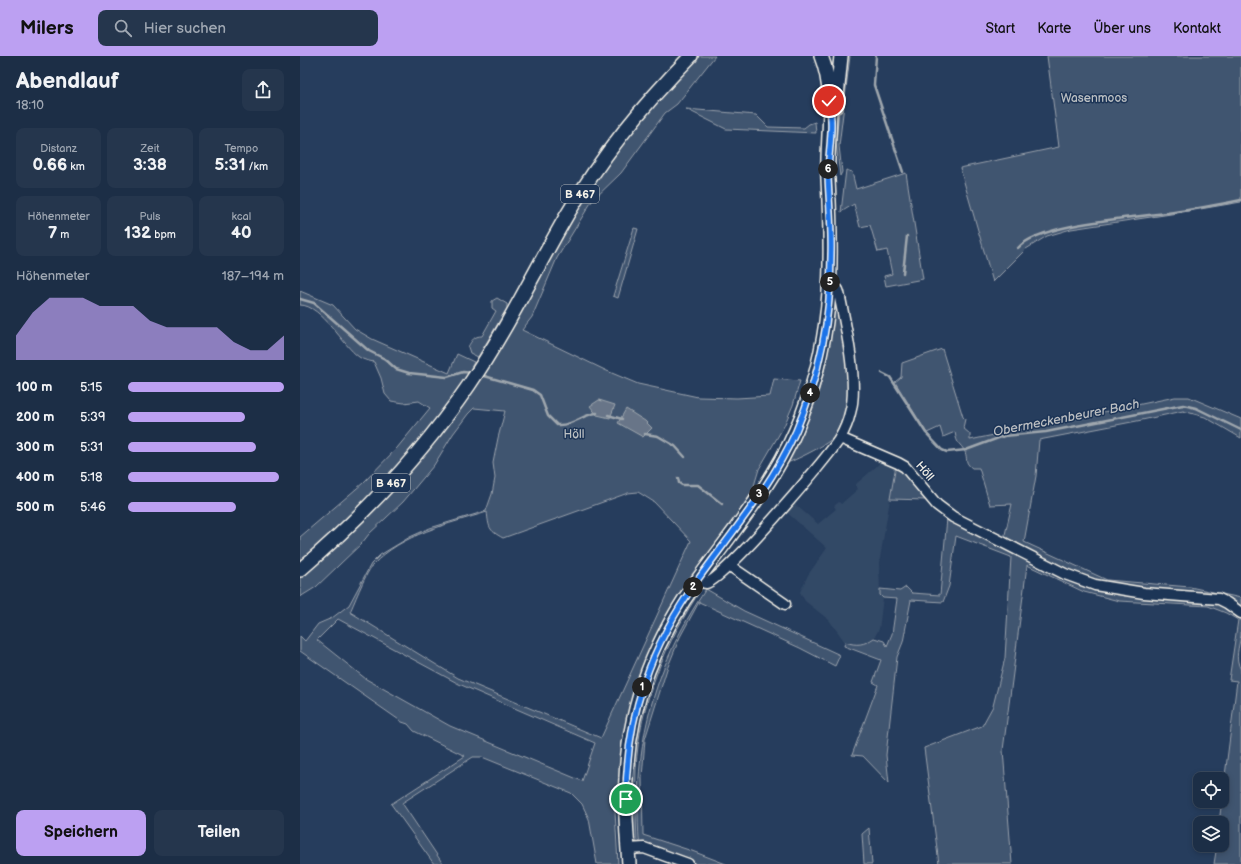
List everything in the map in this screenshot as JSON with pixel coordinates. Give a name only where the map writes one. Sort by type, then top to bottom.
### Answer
[{"type":"main road","name":"B 467","points":[[300,570],[351,525],[402,472],[442,422],[493,349],[568,214],[600,163],[646,104],[691,56]]},
{"type":"main road","points":[[629,864],[626,779],[628,749],[634,713],[646,674],[658,645],[675,615],[698,579],[774,471],[796,432],[814,382],[825,331],[830,289],[831,253],[828,176],[831,118],[827,75],[821,56]]},
{"type":"main road","points":[[831,118],[836,109],[841,56]]},
{"type":"street","points":[[698,579],[703,583],[707,583],[730,566],[798,489],[840,438],[851,413],[853,396],[852,375],[845,322],[839,293],[838,290],[830,289]]},
{"type":"street","name":"Höll","points":[[840,438],[898,463],[918,481],[931,499],[944,512],[1065,574],[1095,585],[1144,593],[1219,599],[1241,613]]},
{"type":"street","points":[[730,566],[785,604]]},
{"type":"street","points":[[628,849],[644,848],[688,864]]},
{"type":"shaded area","points":[[599,400],[615,405],[610,418],[597,415],[590,406]]},
{"type":"shaded area","points":[[626,409],[645,421],[652,428],[643,437],[618,423]]},
{"type":"shaded area","points":[[882,457],[896,464],[879,564],[880,594],[883,598],[879,629],[874,638],[865,644],[855,645],[845,642],[829,620],[805,601],[800,592],[808,575],[827,548],[783,509],[790,500],[818,524],[836,509],[834,506],[839,502],[841,504],[858,489],[855,485],[878,465]]},
{"type":"green space","name":"Höll","points":[[699,56],[715,56],[677,104],[665,113],[621,173],[592,201],[557,258],[532,317],[522,330],[607,371],[638,384],[698,397],[737,398],[770,396],[774,379],[800,381],[793,405],[784,426],[759,469],[753,489],[739,517],[666,619],[621,792],[614,794],[618,864],[597,864],[589,819],[582,804],[571,793],[482,757],[473,757],[402,803],[443,864],[434,864],[391,804],[465,756],[414,731],[408,724],[402,722],[300,651],[300,636],[305,641],[318,624],[332,618],[349,605],[371,564],[380,555],[410,537],[430,528],[486,511],[492,494],[495,478],[493,463],[505,411],[474,408],[453,434],[434,465],[403,502],[316,587],[300,597],[300,576],[470,394],[486,371],[589,191],[639,122]],"holes":[[[638,492],[654,502],[691,541],[601,738],[458,678],[350,612],[364,580],[373,565],[384,554],[397,545],[426,531],[487,512],[490,528],[494,533],[503,538],[628,493]],[[338,619],[459,684],[595,743],[582,781],[450,726],[366,679],[317,640]]]},
{"type":"green space","points":[[844,56],[850,56],[839,146],[842,172],[840,176],[836,143]]},
{"type":"green space","name":"Wasenmoos","points":[[1047,56],[1241,56],[1241,202],[1071,229],[1047,236],[1026,249],[993,282],[960,168],[1059,147]]},
{"type":"green space","points":[[686,109],[756,115],[768,127],[804,128],[815,122],[816,133],[726,129]]},
{"type":"green space","points":[[846,170],[852,172],[856,189],[906,173],[923,279],[886,286],[884,276],[892,274],[887,250],[878,252],[870,225],[860,227],[854,204],[841,212]]},
{"type":"green space","points":[[634,228],[638,229],[618,298],[613,296]]},
{"type":"green space","points":[[300,291],[333,305],[355,329],[372,339],[449,373],[457,354],[474,362],[458,393],[388,478],[344,522],[300,562],[300,537],[363,483],[397,448],[430,408],[419,401],[404,403],[391,401],[385,394],[381,378],[374,362],[364,360],[359,357],[324,319],[308,307],[300,305]]},
{"type":"green space","points":[[497,298],[507,304],[507,308],[478,357],[470,353],[468,347],[474,339],[482,336],[496,311],[492,308],[492,301]]},
{"type":"green space","points":[[836,299],[846,349],[848,368],[848,404],[844,420],[834,438],[787,463],[809,418],[819,390],[827,356]]},
{"type":"green space","points":[[942,349],[963,417],[965,419],[963,428],[970,434],[970,440],[1175,397],[1189,397],[1241,419],[1241,438],[1205,417],[1183,411],[1039,440],[1036,476],[1024,542],[1107,580],[1190,587],[1241,598],[1241,609],[1226,598],[1119,587],[1076,575],[1004,539],[1012,504],[990,505],[979,468],[972,468],[968,464],[966,454],[958,442],[955,432],[943,437],[940,427],[927,433],[895,382],[901,377],[902,363]]},
{"type":"green space","points":[[896,465],[911,479],[926,500],[890,499]]},
{"type":"green space","points":[[947,518],[1076,582],[1221,604],[1241,618],[1241,635],[1237,657],[1241,670],[1241,864],[1214,864],[1216,852],[1229,852],[1229,816],[1220,816],[1221,808],[1229,808],[1229,772],[1225,772],[1237,681],[1229,680],[1238,620],[1226,613],[1208,606],[1119,601],[1084,592],[1027,565],[1003,750],[1012,864],[939,864],[924,748],[982,726],[993,706],[1005,658],[1011,557],[956,536],[949,586],[943,602],[911,600],[903,642],[897,657],[886,755],[889,783],[863,756],[852,755],[878,685],[873,682],[881,660],[844,646],[845,642],[860,644],[874,638],[884,641],[887,646],[892,634],[897,599],[883,598],[880,595],[880,589],[900,591],[906,587],[912,593],[940,595]]},
{"type":"green space","points":[[702,588],[666,652],[649,697],[643,720],[638,744],[636,769],[637,842],[633,840],[631,765],[643,702],[669,633],[696,590]]},
{"type":"green space","points":[[706,589],[744,611],[840,655],[835,666],[800,648],[699,602],[680,637],[667,669],[645,739],[642,778],[643,835],[726,864],[672,864],[640,851],[638,815],[642,747],[649,714],[671,651],[687,620]]},
{"type":"green space","points":[[869,828],[872,864],[864,864],[862,834]]},
{"type":"waterway","points":[[876,56],[874,85],[903,172]]},
{"type":"waterway","points":[[1018,248],[1030,239],[1070,226],[1119,218],[1181,211],[1241,200]]},
{"type":"waterway","points":[[903,273],[907,236]]},
{"type":"waterway","name":"Obermeckenbeurer Bach","points":[[300,299],[314,303],[369,351],[385,359],[396,369],[409,373],[447,377],[463,372],[473,373]]},
{"type":"waterway","name":"Obermeckenbeurer Bach","points":[[882,373],[890,377],[926,433],[942,450],[947,452],[966,450],[1004,436],[1046,432],[1183,405],[1196,408],[1241,430]]},
{"type":"waterway","name":"Obermeckenbeurer Bach","points":[[481,375],[533,390],[540,395],[548,416],[557,425],[568,424],[587,415],[597,413]]},
{"type":"waterway","name":"Obermeckenbeurer Bach","points":[[608,415],[622,419]]},
{"type":"waterway","name":"Obermeckenbeurer Bach","points":[[645,434],[658,436],[675,446],[685,457]]},
{"type":"waterway","name":"Obermeckenbeurer Bach","points":[[678,478],[679,483],[682,485],[698,485],[722,504]]},
{"type":"route","points":[[626,799],[627,757],[634,713],[640,691],[658,645],[688,593],[742,520],[774,471],[796,432],[814,382],[822,349],[830,289],[831,253],[828,163],[831,118],[829,101]]}]
